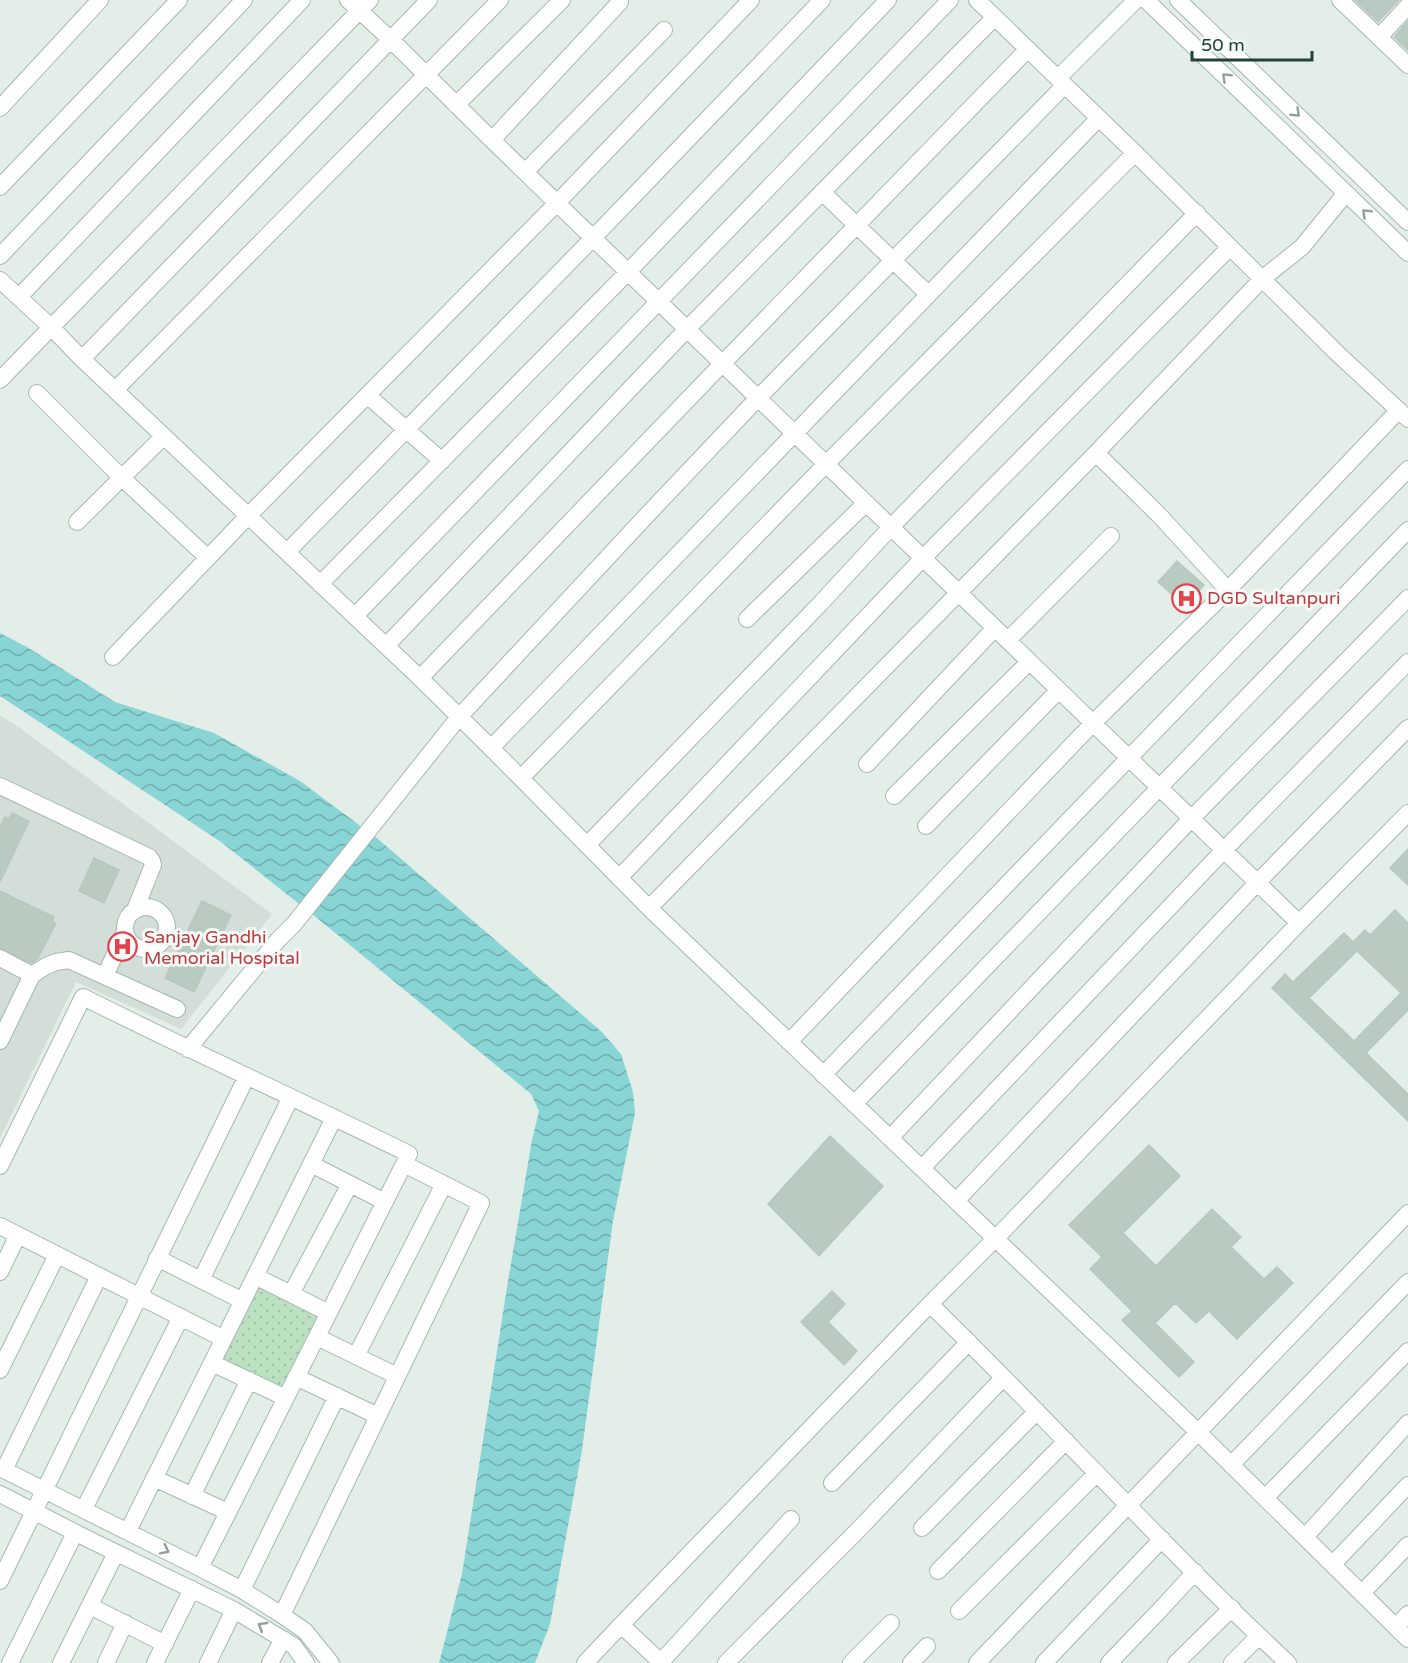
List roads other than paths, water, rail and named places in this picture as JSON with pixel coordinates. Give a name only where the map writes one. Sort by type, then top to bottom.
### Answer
[{"type":"street","points":[[0,108],[100,0]]},
{"type":"street","points":[[0,187],[179,0]]},
{"type":"street","points":[[0,256],[244,0]]},
{"type":"street","points":[[19,297],[302,0]]},
{"type":"street","points":[[82,359],[429,0]]},
{"type":"street","points":[[116,389],[500,0]]},
{"type":"street","points":[[456,105],[562,0]]},
{"type":"street","points":[[113,657],[248,516],[557,203],[751,0]]},
{"type":"street","points":[[287,552],[822,0]]},
{"type":"street","points":[[320,584],[628,272],[888,0]]},
{"type":"street","points":[[355,616],[950,0]]},
{"type":"street","points":[[789,1042],[1093,723],[1403,414],[1338,354],[1197,213],[977,0]]},
{"type":"street","points":[[188,1049],[278,940],[294,924],[459,717],[640,522],[892,261],[1136,0]]},
{"type":"street","points":[[1146,0],[1408,253]]},
{"type":"street","points":[[1178,0],[1408,222]]},
{"type":"street","points":[[1344,1],[1408,65]]},
{"type":"street","points":[[492,140],[620,2]]},
{"type":"street","points":[[0,380],[359,4],[426,76],[1299,923]]},
{"type":"street","points":[[1378,37],[1408,6]]},
{"type":"street","points":[[386,646],[687,329],[995,18]]},
{"type":"street","points":[[525,172],[664,30]]},
{"type":"street","points":[[420,678],[1028,49]]},
{"type":"street","points":[[491,748],[1099,117]]},
{"type":"street","points":[[521,778],[826,464],[1135,153]]},
{"type":"street","points":[[822,192],[928,294]]},
{"type":"street","points":[[649,908],[1096,453],[1262,279],[1302,247],[1346,194]]},
{"type":"street","points":[[587,845],[819,605],[891,527],[1197,213]]},
{"type":"street","points":[[619,878],[923,558],[1230,247]]},
{"type":"street","points":[[0,280],[420,678],[649,908],[1198,1432],[1402,1633],[1408,1614]]},
{"type":"street","points":[[37,393],[121,477],[208,558]]},
{"type":"street","points":[[367,395],[442,461]]},
{"type":"street","points":[[77,522],[164,436]]},
{"type":"street","points":[[1096,453],[1159,515],[1228,590]]},
{"type":"street","points":[[823,1075],[1408,469]]},
{"type":"street","points":[[747,619],[866,503]]},
{"type":"street","points":[[854,1104],[1408,530]]},
{"type":"street","points":[[867,764],[1001,634],[1112,536]]},
{"type":"street","points":[[890,1138],[1191,819],[1408,598]]},
{"type":"street","points":[[894,796],[1029,662]]},
{"type":"street","points":[[922,1168],[1224,850],[1408,662]]},
{"type":"street","points":[[926,826],[1059,690]]},
{"type":"street","points":[[956,1201],[1257,883],[1408,728]]},
{"type":"street","points":[[0,786],[148,856],[152,861],[153,866],[135,910],[126,919],[125,932],[105,976]]},
{"type":"street","points":[[585,1663],[930,1304],[1408,813]]},
{"type":"street","points":[[125,932],[131,943],[143,949],[156,946],[164,938],[166,922],[156,909],[145,907],[135,910]]},
{"type":"street","points":[[0,958],[32,975]]},
{"type":"street","points":[[0,1041],[32,975],[56,962],[69,960],[177,1009]]},
{"type":"street","points":[[0,1167],[83,997],[409,1154],[200,1568]]},
{"type":"street","points":[[0,1581],[247,1076]]},
{"type":"street","points":[[201,1280],[291,1097]]},
{"type":"street","points":[[128,1531],[334,1118]]},
{"type":"street","points":[[311,1164],[385,1202]]},
{"type":"street","points":[[282,1615],[481,1203],[404,1164]]},
{"type":"street","points":[[291,1294],[350,1184]]},
{"type":"street","points":[[356,1356],[444,1184]]},
{"type":"street","points":[[977,1663],[1408,1213]]},
{"type":"street","points":[[0,1226],[224,1339]]},
{"type":"street","points":[[0,1272],[18,1235]]},
{"type":"street","points":[[0,1370],[57,1255]]},
{"type":"street","points":[[157,1258],[243,1301]]},
{"type":"street","points":[[99,1276],[2,1469],[242,1590],[304,1631],[331,1663]]},
{"type":"street","points":[[255,1276],[329,1313]]},
{"type":"street","points":[[1231,1465],[1408,1282]]},
{"type":"street","points":[[930,1304],[1288,1663]]},
{"type":"street","points":[[84,1509],[181,1317]]},
{"type":"street","points":[[317,1336],[397,1376]]},
{"type":"street","points":[[832,1483],[969,1342]]},
{"type":"street","points":[[1265,1498],[1408,1351]]},
{"type":"street","points":[[212,1363],[286,1398]]},
{"type":"street","points":[[296,1377],[378,1416]]},
{"type":"street","points":[[726,1663],[861,1527],[1003,1378]]},
{"type":"street","points":[[192,1496],[249,1380]]},
{"type":"street","points":[[242,1590],[337,1396]]},
{"type":"street","points":[[922,1528],[1037,1411]]},
{"type":"street","points":[[1305,1537],[1408,1423]]},
{"type":"street","points":[[938,1571],[1066,1441]]},
{"type":"street","points":[[959,1611],[1097,1473]]},
{"type":"street","points":[[154,1478],[228,1512]]},
{"type":"street","points":[[1333,1564],[1408,1485]]},
{"type":"street","points":[[0,1494],[234,1610],[294,1646],[306,1663]]},
{"type":"street","points":[[621,1625],[662,1663],[791,1520]]},
{"type":"street","points":[[10,1663],[75,1533]]},
{"type":"street","points":[[1044,1663],[1162,1539]]},
{"type":"street","points":[[1362,1593],[1408,1545]]},
{"type":"street","points":[[62,1663],[116,1553]]},
{"type":"street","points":[[1109,1663],[1195,1572]]},
{"type":"street","points":[[155,1663],[192,1589]]},
{"type":"street","points":[[90,1606],[165,1644]]},
{"type":"street","points":[[1176,1663],[1232,1608]]},
{"type":"street","points":[[207,1663],[234,1610]]},
{"type":"street","points":[[106,1663],[124,1623]]},
{"type":"street","points":[[851,1663],[891,1623]]},
{"type":"street","points":[[1232,1663],[1259,1636]]},
{"type":"street","points":[[270,1663],[283,1639]]},
{"type":"street","points":[[911,1663],[927,1647]]},
{"type":"water","points":[[0,633],[27,647],[115,702],[214,733],[300,781],[378,839],[601,1031],[621,1054],[633,1092],[635,1113],[613,1221],[582,1450],[550,1624],[535,1663],[439,1663],[462,1574],[508,1281],[539,1111],[531,1094],[221,842],[0,696]]},
{"type":"place","name":"DGD Sultanpuri","points":[[1186,598]]},
{"type":"place","name":"Sanjay Gandhi Memorial Hospital","points":[[123,947]]}]
